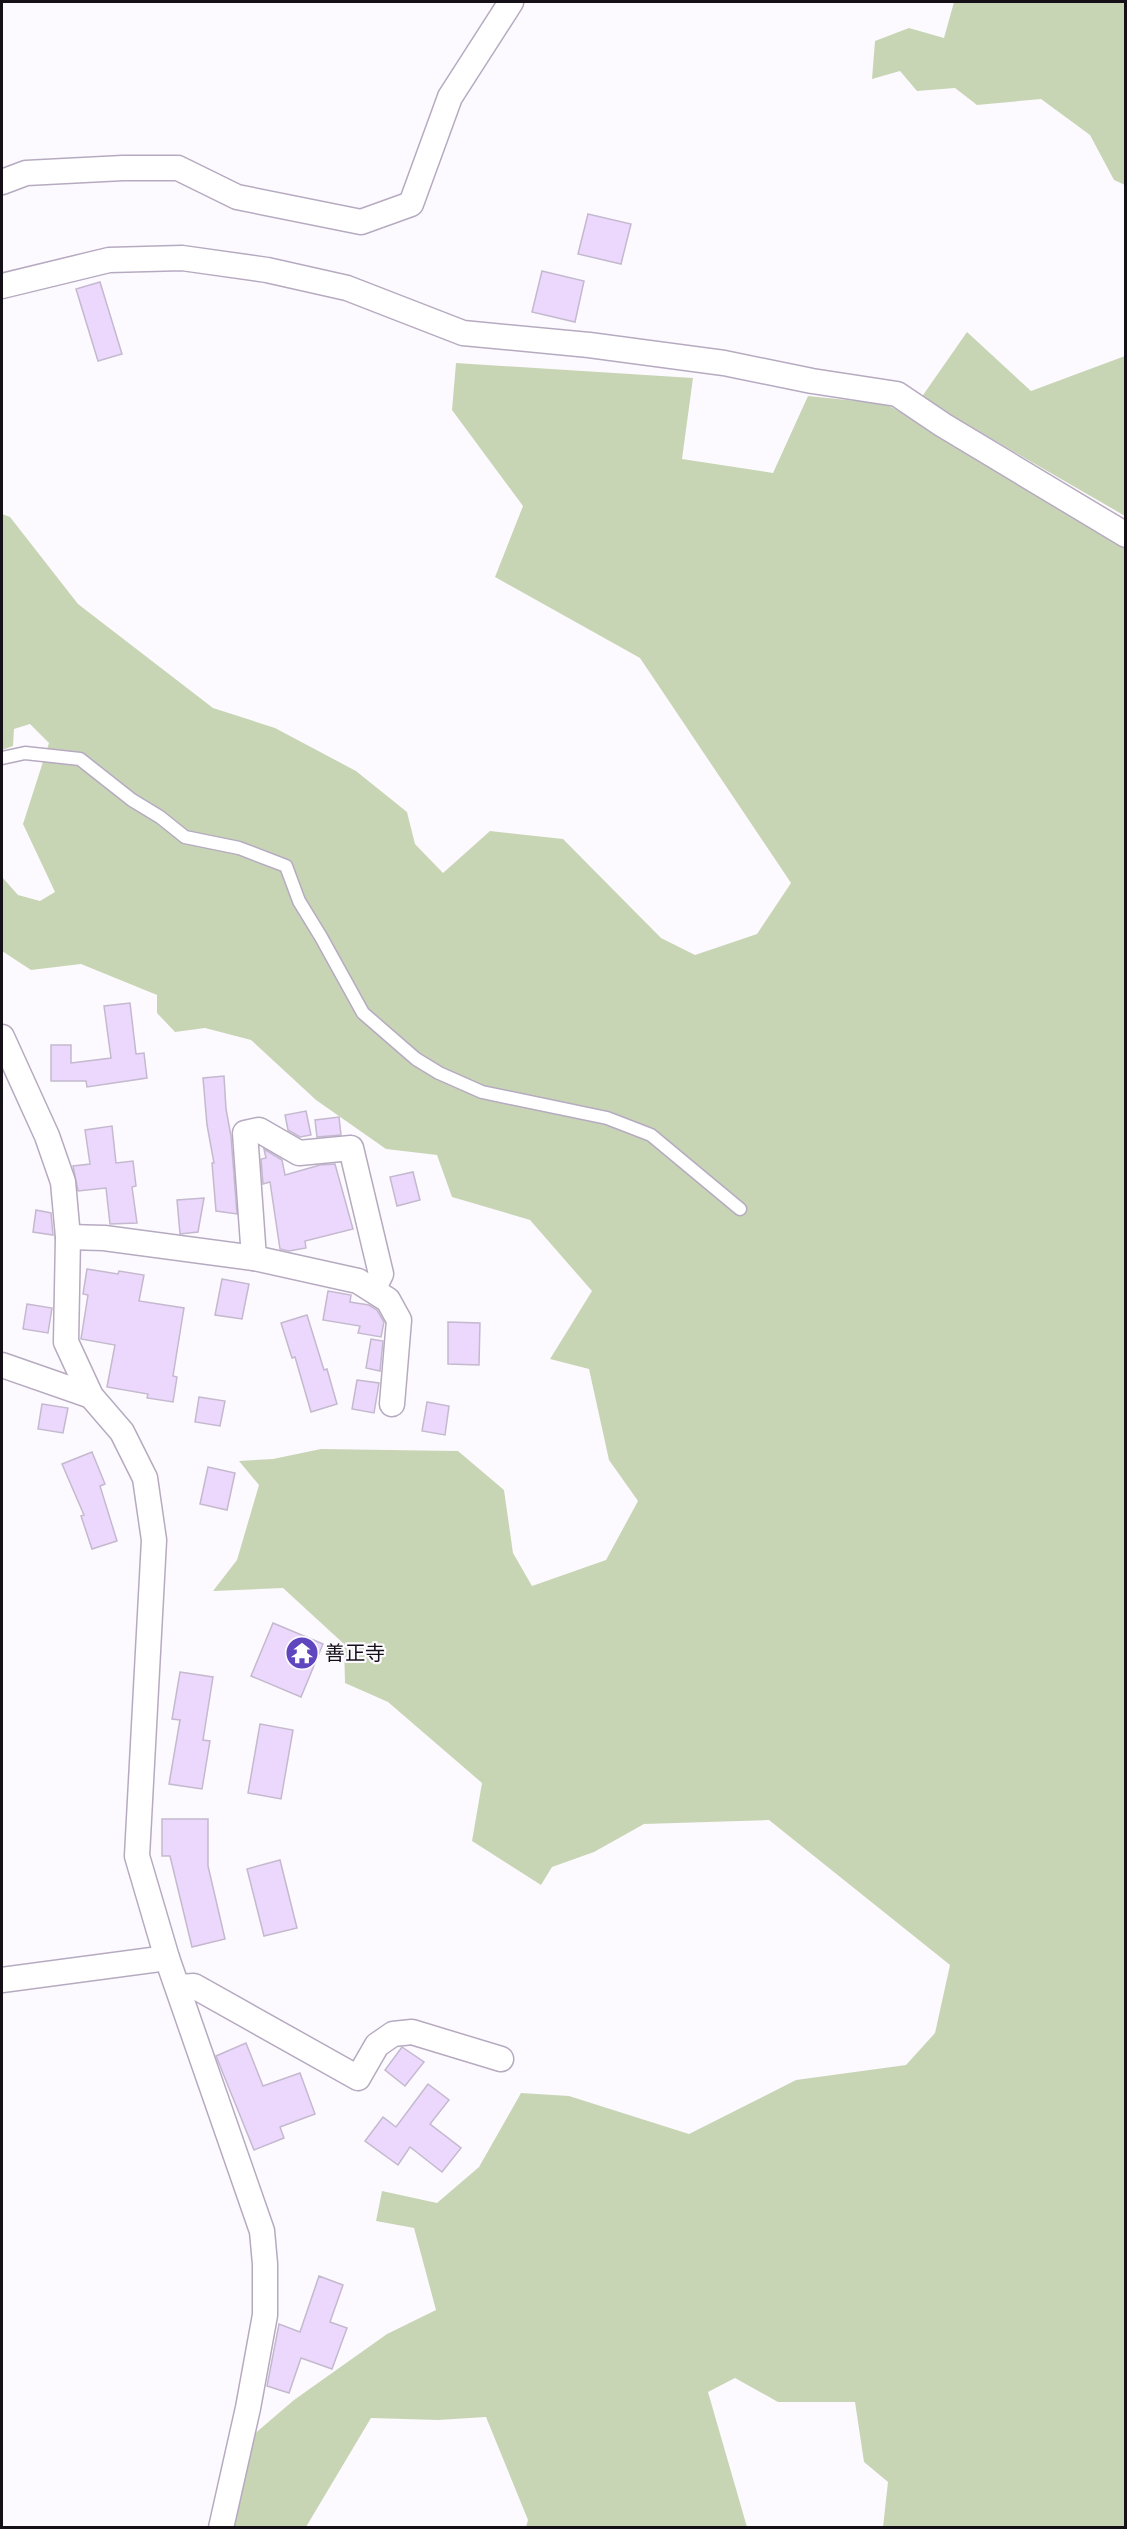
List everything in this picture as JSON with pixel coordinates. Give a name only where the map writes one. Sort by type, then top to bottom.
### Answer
[{"type":"street","points":[[2,182],[26,173],[123,168],[178,168],[237,197],[361,222],[411,204],[450,97],[511,2]]},
{"type":"street","points":[[2,286],[109,261],[182,258],[267,270],[347,288],[462,333],[589,345],[724,363],[812,381],[897,394],[943,425],[1125,535]]},
{"type":"street","points":[[2,1037],[50,1145],[63,1182],[68,1237],[66,1342],[91,1396],[122,1432],[146,1478],[154,1540],[137,1856],[167,1958],[179,1987],[262,2231],[265,2264],[263,2326],[248,2408],[221,2528]]},
{"type":"street","points":[[254,1258],[245,1133],[259,1130],[299,1153],[351,1148],[381,1274],[373,1290]]},
{"type":"street","points":[[68,1237],[104,1238],[254,1258],[358,1281],[388,1300],[399,1320],[393,1404]]},
{"type":"street","points":[[2,1365],[91,1396]]},
{"type":"street","points":[[2,1980],[167,1958]]},
{"type":"street","points":[[179,1987],[194,1986],[358,2078],[377,2045],[393,2034],[412,2032],[501,2059]]},
{"type":"lane","points":[[2,758],[25,753],[80,759],[132,800],[160,817],[185,837],[239,848],[286,866],[299,901],[363,1013],[416,1059],[439,1073],[482,1092],[607,1118],[651,1135],[740,1209]]},
{"type":"green space","points":[[954,2],[1125,2],[1125,185],[1114,180],[1090,135],[1041,99],[977,105],[955,88],[917,91],[900,71],[872,79],[875,41],[909,28],[944,38]]},
{"type":"green space","points":[[967,332],[1031,391],[1125,356],[1125,516],[921,398]]},
{"type":"green space","points":[[456,363],[693,378],[682,459],[773,473],[808,396],[886,404],[1125,540],[1125,2527],[883,2527],[888,2482],[864,2462],[855,2402],[778,2402],[735,2378],[708,2392],[747,2527],[526,2527],[528,2520],[486,2417],[438,2420],[371,2418],[306,2527],[233,2527],[253,2435],[294,2400],[387,2334],[436,2310],[414,2228],[376,2221],[382,2191],[437,2203],[479,2167],[521,2093],[569,2096],[689,2134],[796,2080],[906,2065],[935,2033],[950,1965],[769,1820],[644,1824],[594,1852],[552,1867],[541,1885],[472,1841],[482,1783],[388,1702],[345,1683],[344,1644],[283,1588],[213,1591],[237,1560],[259,1485],[239,1461],[273,1459],[321,1449],[458,1451],[504,1490],[513,1553],[532,1586],[606,1560],[638,1501],[609,1460],[589,1369],[550,1359],[592,1291],[530,1220],[452,1197],[437,1155],[386,1149],[316,1100],[251,1040],[205,1028],[175,1032],[157,1013],[157,995],[81,964],[31,970],[2,951],[2,877],[18,895],[40,901],[55,892],[23,824],[49,743],[30,724],[14,729],[13,746],[2,750],[2,514],[10,517],[78,604],[213,708],[275,728],[356,771],[407,812],[415,844],[443,873],[490,831],[563,839],[661,938],[695,955],[757,934],[791,883],[640,658],[495,577],[523,506],[452,410]]},
{"type":"building","points":[[588,214],[631,224],[621,264],[578,254]]},
{"type":"building","points":[[542,271],[584,281],[575,322],[532,312]]},
{"type":"building","points":[[100,282],[122,354],[98,361],[76,289]]},
{"type":"building","points":[[130,1003],[136,1054],[144,1053],[147,1078],[87,1087],[86,1081],[51,1081],[51,1045],[71,1045],[71,1063],[111,1058],[104,1006]]},
{"type":"building","points":[[224,1076],[237,1214],[216,1211],[212,1163],[214,1163],[207,1125],[203,1078]]},
{"type":"building","points":[[306,1111],[311,1135],[300,1137],[288,1130],[285,1115]]},
{"type":"building","points":[[339,1117],[341,1135],[317,1137],[315,1120]]},
{"type":"building","points":[[112,1126],[116,1163],[133,1161],[136,1186],[132,1187],[137,1223],[110,1224],[106,1188],[78,1191],[73,1166],[90,1164],[85,1130]]},
{"type":"building","points":[[264,1149],[282,1160],[285,1175],[320,1165],[335,1164],[353,1229],[305,1241],[306,1248],[289,1251],[280,1249],[270,1182],[263,1184],[261,1159],[266,1158]]},
{"type":"building","points":[[413,1172],[420,1200],[397,1206],[390,1177]]},
{"type":"building","points":[[204,1198],[198,1232],[180,1234],[177,1200]]},
{"type":"building","points":[[36,1210],[51,1213],[53,1235],[33,1232]]},
{"type":"building","points":[[87,1269],[144,1275],[139,1301],[184,1308],[173,1376],[177,1377],[173,1402],[147,1398],[148,1394],[107,1387],[115,1345],[81,1339],[88,1295],[83,1294]]},
{"type":"building","points":[[222,1279],[249,1284],[242,1319],[215,1315]]},
{"type":"building","points":[[328,1291],[351,1295],[350,1302],[369,1305],[377,1310],[384,1322],[381,1337],[358,1333],[360,1326],[323,1320]]},
{"type":"building","points":[[27,1304],[52,1308],[48,1333],[23,1329]]},
{"type":"building","points":[[307,1315],[337,1404],[311,1412],[295,1357],[292,1358],[281,1323]]},
{"type":"building","points":[[448,1322],[480,1323],[479,1365],[448,1364]]},
{"type":"building","points":[[371,1339],[383,1341],[380,1371],[366,1368]]},
{"type":"building","points":[[357,1380],[379,1383],[374,1413],[352,1409]]},
{"type":"building","points":[[199,1397],[225,1401],[220,1426],[195,1422]]},
{"type":"building","points":[[427,1402],[449,1406],[445,1435],[422,1431]]},
{"type":"building","points":[[42,1404],[68,1408],[63,1433],[38,1429]]},
{"type":"building","points":[[92,1452],[105,1484],[100,1486],[117,1541],[92,1549],[81,1516],[84,1515],[62,1464]]},
{"type":"building","points":[[208,1467],[235,1473],[227,1510],[200,1504]]},
{"type":"building","points":[[273,1623],[323,1644],[301,1697],[251,1676]]},
{"type":"building","points":[[180,1672],[213,1677],[203,1740],[210,1741],[202,1789],[169,1784],[180,1720],[172,1719]]},
{"type":"building","points":[[260,1724],[293,1730],[281,1799],[248,1793]]},
{"type":"building","points":[[162,1819],[208,1819],[208,1866],[225,1939],[192,1947],[170,1856],[162,1856]]},
{"type":"building","points":[[280,1860],[297,1928],[264,1936],[247,1869]]},
{"type":"building","points":[[246,2043],[263,2086],[300,2073],[315,2114],[280,2127],[284,2138],[254,2150],[216,2056]]},
{"type":"building","points":[[402,2047],[424,2062],[405,2086],[385,2070]]},
{"type":"building","points":[[428,2084],[449,2100],[430,2124],[461,2148],[442,2172],[410,2147],[398,2165],[365,2141],[383,2117],[396,2127]]},
{"type":"building","points":[[319,2276],[343,2285],[330,2322],[347,2328],[332,2369],[301,2358],[289,2393],[267,2386],[279,2324],[300,2332]]},
{"type":"place","name":"善正寺","points":[[302,1653]]}]
